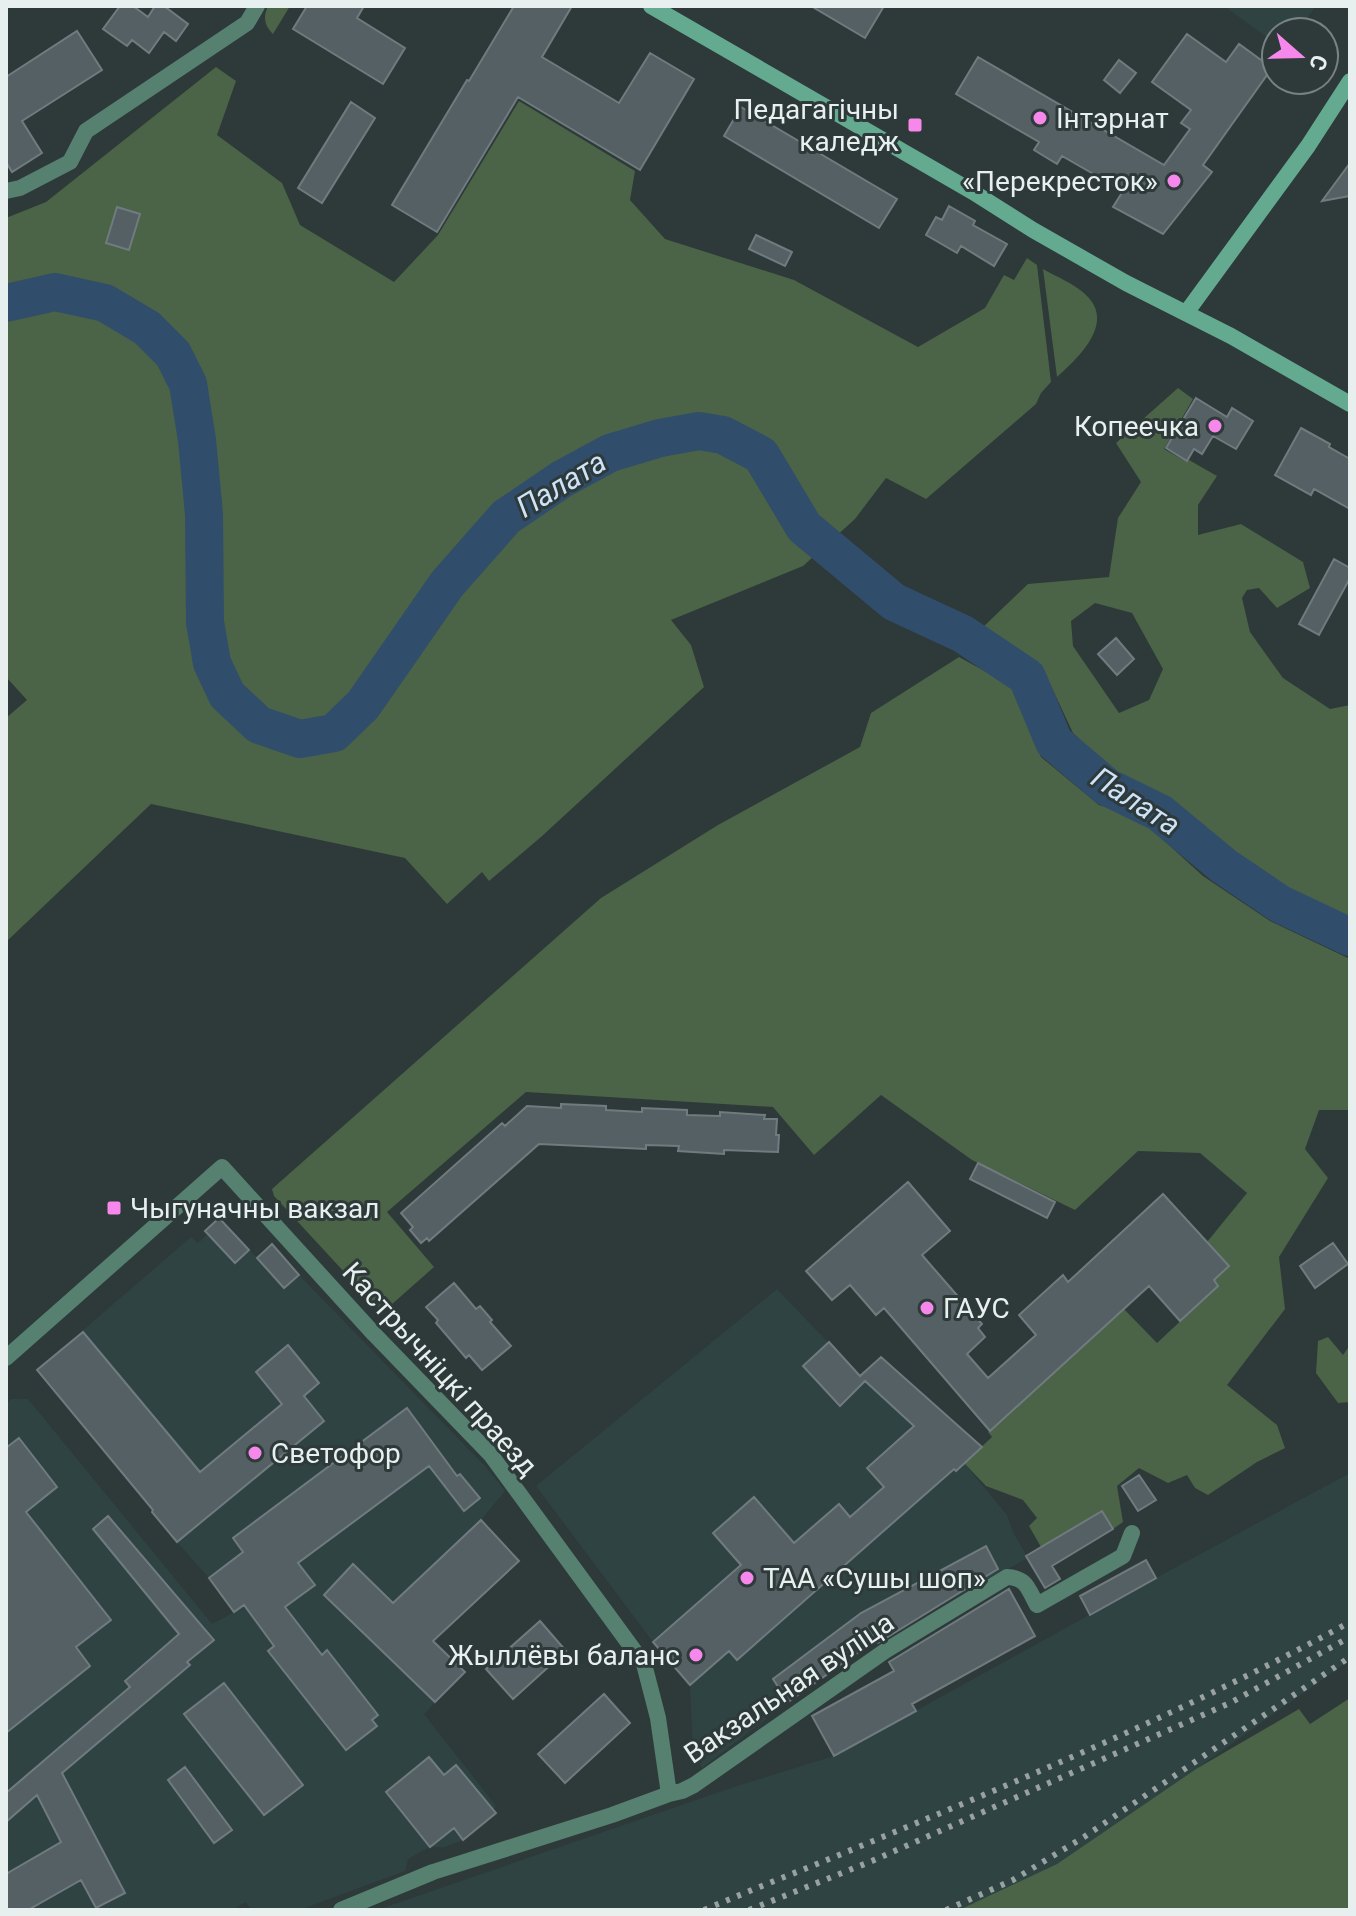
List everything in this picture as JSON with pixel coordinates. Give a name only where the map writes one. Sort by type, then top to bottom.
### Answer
[{"type":"main road","points":[[651,6],[1126,283],[1231,336],[1350,404]]},
{"type":"main road","points":[[1186,313],[1345,100],[1350,81]]},
{"type":"street","points":[[6,191],[20,188],[70,162],[86,131],[247,23],[257,6]]},
{"type":"street","name":"Кастрычніцкі праезд","points":[[6,1358],[222,1167],[374,1334],[491,1455],[644,1664],[658,1718],[669,1794]]},
{"type":"street","name":"Вакзальная вуліца","points":[[341,1910],[433,1872],[682,1791],[885,1651],[1007,1577],[1019,1578],[1026,1584],[1037,1605],[1123,1556],[1132,1533]]},
{"type":"shaded area","points":[[1224,6],[1316,6],[1309,16],[1260,16],[1260,32]]},
{"type":"shaded area","points":[[219,1218],[256,1257],[272,1244],[486,1467],[505,1491],[481,1520],[395,1604],[465,1672],[424,1714],[496,1806],[493,1810],[496,1813],[463,1840],[445,1847],[430,1847],[408,1859],[405,1871],[299,1910],[251,1910],[246,1902],[232,1910],[6,1910],[6,1404],[11,1399],[28,1399],[212,1624],[234,1612],[37,1370],[191,1237],[198,1243]]},
{"type":"shaded area","points":[[777,1289],[866,1382],[964,1463],[1007,1515],[1028,1558],[878,1639],[702,1768],[693,1751],[690,1685],[653,1642],[536,1486]]},
{"type":"shaded area","points":[[1350,1473],[1350,1660],[1057,1864],[959,1910],[377,1910],[734,1787],[834,1756]]},
{"type":"green space","points":[[268,6],[290,6],[273,34],[265,21]]},
{"type":"green space","points":[[216,67],[236,81],[217,135],[282,183],[300,225],[394,282],[438,235],[519,101],[635,171],[630,200],[665,239],[794,280],[918,347],[985,308],[1004,275],[1014,280],[1027,258],[1037,265],[1051,382],[1036,404],[926,499],[886,478],[855,519],[803,566],[671,620],[691,645],[704,687],[489,881],[482,872],[447,904],[405,858],[151,804],[6,942],[6,718],[27,700],[6,677],[6,218],[46,202]]},
{"type":"green space","points":[[1043,269],[1082,291],[1094,306],[1097,317],[1091,339],[1057,377]]},
{"type":"green space","points":[[1178,388],[1193,399],[1164,449],[1217,476],[1198,505],[1198,535],[1241,524],[1303,562],[1310,588],[1277,608],[1259,588],[1247,590],[1242,598],[1250,632],[1283,678],[1330,709],[1350,705],[1350,919],[1289,889],[1233,853],[1170,798],[1116,774],[1073,733],[1043,669],[981,629],[1028,584],[1109,577],[1118,518],[1141,482],[1116,443]],"holes":[[[1095,603],[1132,613],[1163,669],[1149,700],[1119,713],[1073,646],[1071,621]]]},
{"type":"green space","points":[[959,657],[1010,685],[1041,757],[1099,805],[1137,816],[1203,876],[1270,921],[1350,959],[1350,1110],[1319,1110],[1305,1149],[1328,1178],[1279,1257],[1285,1309],[1227,1385],[1277,1425],[1285,1448],[1257,1462],[1208,1495],[1195,1488],[1187,1475],[1168,1483],[1139,1468],[1117,1486],[1123,1522],[1113,1529],[1101,1511],[1041,1547],[1029,1526],[1037,1518],[1023,1500],[986,1486],[964,1463],[992,1437],[988,1432],[1124,1309],[1157,1343],[1218,1286],[1214,1280],[1229,1266],[1207,1242],[1247,1193],[1200,1153],[1138,1151],[1075,1210],[972,1160],[881,1095],[814,1155],[773,1107],[526,1092],[387,1212],[434,1267],[382,1313],[274,1196],[272,1189],[601,898],[718,825],[860,747],[871,713]]},
{"type":"green space","points":[[1328,1337],[1343,1355],[1350,1345],[1350,1402],[1338,1403],[1316,1373],[1318,1341]]},
{"type":"green space","points":[[1350,1698],[1350,1910],[959,1910],[1057,1864],[1196,1769],[1299,1709],[1310,1724]]},
{"type":"building","points":[[120,6],[133,6],[148,17],[155,6],[164,6],[188,24],[176,41],[164,32],[149,53],[132,40],[127,46],[103,29]]},
{"type":"building","points":[[307,6],[364,6],[357,18],[405,48],[383,84],[293,29]]},
{"type":"building","points":[[514,6],[572,6],[542,57],[619,103],[650,53],[694,79],[640,170],[518,97],[437,232],[392,205]]},
{"type":"building","points":[[811,6],[884,6],[865,38]]},
{"type":"building","points":[[77,31],[102,70],[22,121],[42,153],[12,172],[6,162],[6,77]]},
{"type":"building","points":[[1187,34],[1226,62],[1239,44],[1260,59],[1260,85],[1203,165],[1212,172],[1163,234],[1113,207],[1123,191],[1062,156],[1057,164],[1034,150],[1039,142],[956,94],[978,57],[1164,165],[1190,129],[1181,123],[1191,110],[1152,82]]},
{"type":"building","points":[[1119,60],[1136,73],[1120,93],[1104,80]]},
{"type":"building","points":[[351,102],[375,118],[322,203],[298,188]]},
{"type":"building","points":[[741,107],[897,199],[879,228],[724,136]]},
{"type":"building","points":[[1350,163],[1350,196],[1322,201]]},
{"type":"building","points":[[949,206],[975,221],[973,225],[1007,244],[994,266],[961,246],[957,253],[926,235],[936,217],[942,220]]},
{"type":"building","points":[[117,207],[140,214],[129,250],[106,243]]},
{"type":"building","points":[[756,235],[792,252],[785,266],[749,249]]},
{"type":"building","name":"Копеечка","points":[[1196,398],[1227,417],[1232,408],[1253,421],[1236,449],[1213,436],[1202,454],[1194,449],[1187,461],[1166,448]]},
{"type":"building","points":[[1301,428],[1350,459],[1350,509],[1314,489],[1311,495],[1275,475]]},
{"type":"building","points":[[1334,559],[1350,568],[1350,578],[1319,635],[1299,624]]},
{"type":"building","points":[[1116,638],[1134,659],[1117,675],[1098,654]]},
{"type":"building","points":[[561,1104],[606,1106],[606,1110],[642,1112],[642,1108],[687,1110],[687,1115],[720,1116],[720,1112],[765,1115],[764,1119],[777,1119],[778,1152],[724,1150],[724,1154],[678,1151],[679,1146],[646,1145],[646,1149],[539,1144],[429,1241],[427,1238],[421,1243],[401,1213],[502,1123],[505,1126],[527,1106],[561,1108]]},
{"type":"building","points":[[978,1163],[1055,1202],[1047,1218],[970,1179]]},
{"type":"building","points":[[908,1182],[950,1231],[922,1255],[982,1324],[978,1328],[985,1337],[967,1354],[988,1378],[1036,1335],[1019,1315],[1063,1275],[1068,1282],[1163,1194],[1229,1266],[1214,1280],[1218,1286],[1180,1321],[1149,1286],[990,1431],[884,1308],[876,1315],[850,1285],[832,1300],[806,1271]]},
{"type":"building","points":[[219,1218],[249,1250],[235,1263],[205,1231]]},
{"type":"building","points":[[1333,1243],[1348,1264],[1315,1288],[1300,1266]]},
{"type":"building","points":[[272,1244],[299,1275],[284,1288],[257,1258]]},
{"type":"building","points":[[454,1283],[476,1309],[480,1306],[511,1346],[482,1370],[469,1355],[466,1358],[426,1307]]},
{"type":"building","points":[[83,1332],[200,1472],[282,1404],[256,1372],[288,1345],[319,1383],[304,1396],[324,1421],[177,1542],[37,1370]]},
{"type":"building","points":[[829,1342],[860,1376],[881,1357],[982,1447],[737,1660],[729,1651],[690,1685],[653,1642],[741,1565],[713,1533],[754,1497],[794,1543],[839,1504],[850,1517],[884,1487],[867,1468],[914,1426],[865,1381],[840,1406],[803,1366]]},
{"type":"building","points":[[407,1408],[457,1476],[460,1474],[480,1498],[464,1511],[429,1466],[298,1563],[315,1585],[285,1607],[322,1655],[327,1650],[378,1715],[372,1720],[377,1726],[346,1750],[268,1651],[274,1646],[244,1605],[234,1612],[209,1578],[243,1552],[233,1538]]},
{"type":"building","points":[[19,1438],[57,1487],[26,1512],[111,1620],[76,1647],[90,1666],[6,1733],[6,1448]]},
{"type":"building","points":[[1139,1475],[1156,1500],[1138,1511],[1122,1486]]},
{"type":"building","points":[[1102,1511],[1113,1529],[1052,1566],[1060,1579],[1045,1588],[1026,1556]]},
{"type":"building","points":[[108,1516],[214,1640],[187,1662],[190,1665],[62,1773],[125,1893],[96,1908],[81,1880],[28,1910],[6,1910],[6,1874],[61,1842],[37,1795],[6,1822],[6,1793],[130,1687],[125,1681],[179,1634],[93,1529]]},
{"type":"building","points":[[481,1520],[519,1561],[433,1641],[465,1672],[435,1702],[324,1595],[353,1564],[393,1603]]},
{"type":"building","points":[[986,1546],[998,1569],[878,1643],[876,1640],[788,1702],[773,1679],[861,1613]]},
{"type":"building","points":[[1146,1560],[1156,1578],[1090,1615],[1080,1596]]},
{"type":"building","points":[[1009,1589],[1035,1636],[912,1704],[916,1711],[834,1756],[812,1716],[894,1671],[889,1662]]},
{"type":"building","points":[[540,1621],[566,1651],[513,1699],[486,1669]]},
{"type":"building","points":[[224,1683],[303,1785],[264,1815],[184,1714]]},
{"type":"building","points":[[604,1694],[630,1723],[565,1783],[538,1754]]},
{"type":"building","points":[[429,1757],[444,1775],[456,1765],[496,1813],[463,1840],[454,1828],[430,1847],[386,1792]]},
{"type":"building","points":[[185,1767],[232,1830],[214,1843],[168,1780]]},
{"type":"waterway","name":"Палата","points":[[6,303],[55,292],[105,303],[147,328],[173,354],[188,384],[197,440],[204,514],[205,622],[212,663],[227,695],[259,725],[300,739],[334,733],[363,705],[447,584],[506,517],[562,479],[610,453],[660,438],[699,431],[723,435],[761,455],[804,527],[894,602],[963,634],[1027,677],[1054,742],[1107,787],[1160,813],[1224,866],[1280,904],[1350,937]]},
{"type":"railway","points":[[704,1910],[1112,1739],[1232,1683],[1350,1622]]},
{"type":"railway","points":[[749,1910],[872,1861],[1230,1703],[1350,1637]]},
{"type":"railway","points":[[946,1910],[1013,1880],[1084,1837],[1350,1657]]},
{"type":"place","name":"Інтэрнат","points":[[1040,118]]},
{"type":"place","name":"Педагагічны каледж","points":[[915,125]]},
{"type":"place","name":"«Перекресток»","points":[[1174,181]]},
{"type":"place","name":"Копеечка","points":[[1215,426]]},
{"type":"place","name":"Чыгуначны вакзал","points":[[114,1208]]},
{"type":"place","name":"ГАУС","points":[[927,1308]]},
{"type":"place","name":"Светофор","points":[[255,1453]]},
{"type":"place","name":"ТАА «Сушы шоп»","points":[[747,1578]]},
{"type":"place","name":"Жыллёвы баланс","points":[[696,1655]]}]
